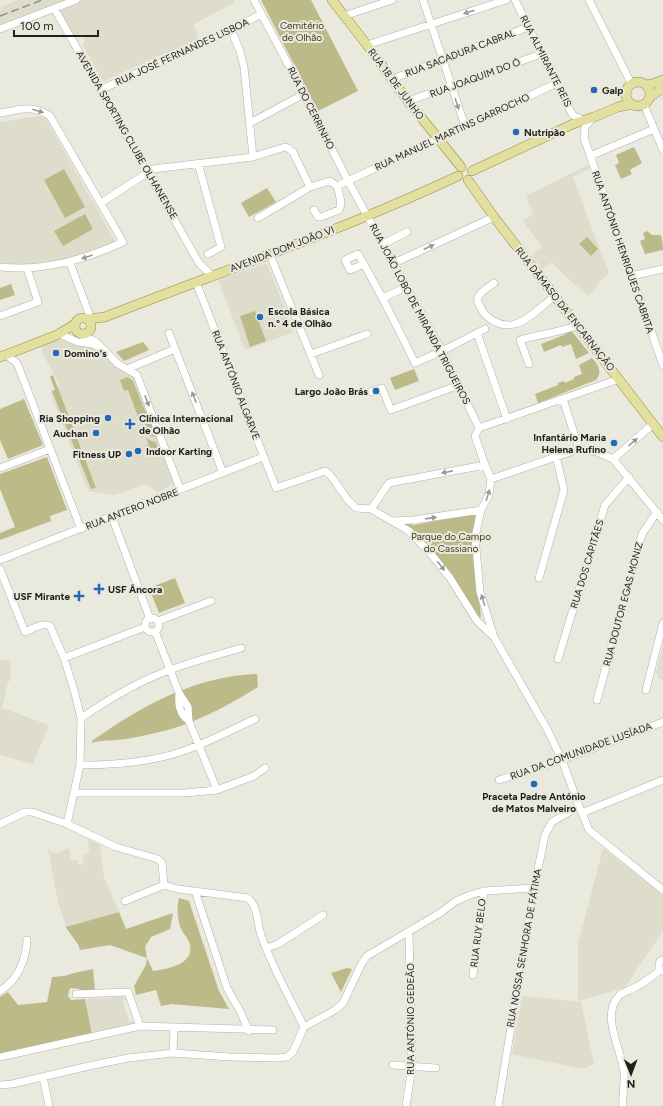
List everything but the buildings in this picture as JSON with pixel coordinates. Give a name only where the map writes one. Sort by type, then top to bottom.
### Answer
[{"type":"main road","name":"RUA 18 DE JUNHO","points":[[332,0],[408,101],[461,167]]},
{"type":"main road","points":[[647,85],[663,80]]},
{"type":"main road","points":[[632,104],[629,102],[626,94],[626,90],[631,84],[639,81],[647,85],[650,90],[650,97]]},
{"type":"main road","points":[[472,171],[573,124],[618,107],[632,104],[640,106],[644,105],[650,97],[663,88]]},
{"type":"main road","points":[[573,124],[580,118],[610,104],[626,94]]},
{"type":"main road","points":[[467,166],[472,171],[471,177],[468,180],[461,180],[458,176],[458,171],[461,167],[467,166]]},
{"type":"main road","name":"AVENIDA DOM JOÃO VI","points":[[90,322],[270,255],[367,216],[458,176]]},
{"type":"main road","name":"RUA DÂMASO DA ENCARNAÇÃO","points":[[468,180],[494,217],[663,437]]},
{"type":"main road","points":[[3,356],[59,335],[80,319],[90,322],[87,334],[59,335]]},
{"type":"main road","points":[[75,324],[75,329],[81,334]]},
{"type":"street","points":[[0,29],[76,0]]},
{"type":"street","name":"RUA DO CERRINHO","points":[[254,0],[367,216]]},
{"type":"street","points":[[344,16],[392,0]]},
{"type":"street","points":[[423,0],[465,126]]},
{"type":"street","points":[[367,45],[506,0]]},
{"type":"street","name":"RUA ALMIRANTE REIS","points":[[515,0],[572,114],[580,118]]},
{"type":"street","points":[[589,0],[631,84]]},
{"type":"street","name":"AVENIDA SPORTING CLUBE OLHANENSE","points":[[54,8],[102,89],[199,263],[210,274],[216,275]]},
{"type":"street","name":"RUA JOSÉ FERNANDES LISBOA","points":[[102,89],[231,30],[261,14]]},
{"type":"street","name":"RUA SACADURA CABRAL","points":[[392,79],[528,27]]},
{"type":"street","points":[[231,30],[242,59],[253,157]]},
{"type":"street","name":"RUA JOAQUIM DO Ó","points":[[408,101],[541,54]]},
{"type":"street","name":"RUA MANUEL MARTINS GARROCHO","points":[[337,186],[557,83]]},
{"type":"street","points":[[250,123],[304,94]]},
{"type":"street","points":[[644,105],[663,150]]},
{"type":"street","points":[[0,113],[29,109],[41,110],[50,116],[123,242],[70,263],[27,268],[0,267]]},
{"type":"street","name":"RUA ANTÓNIO HENRIQUES CABRITA","points":[[594,117],[585,127],[584,138],[663,365]]},
{"type":"street","points":[[590,156],[654,129]]},
{"type":"street","points":[[101,203],[153,169],[253,157],[281,148],[288,148],[293,152],[310,186]]},
{"type":"street","points":[[198,163],[221,247],[208,254]]},
{"type":"street","points":[[258,218],[310,186],[330,181],[337,186],[341,202],[339,210],[321,217],[318,217],[314,210]]},
{"type":"street","name":"RUA JOÃO LOBO DE MIRANDA TRIGUEIROS","points":[[367,216],[442,351],[459,385],[479,428],[476,436],[491,479]]},
{"type":"street","points":[[394,263],[494,217]]},
{"type":"street","points":[[383,244],[407,232]]},
{"type":"street","points":[[270,255],[319,375]]},
{"type":"street","points":[[70,263],[90,322]]},
{"type":"street","name":"AVENIDA SPORTING CLUBE OLHANENSE","points":[[198,282],[201,272],[199,263]]},
{"type":"street","points":[[364,264],[383,298],[415,363],[485,329]]},
{"type":"street","points":[[0,316],[38,302],[27,268]]},
{"type":"street","points":[[631,276],[663,269]]},
{"type":"street","name":"RUA ANTÓNIO ALGARVE","points":[[198,282],[276,488],[325,471],[331,476],[348,500],[356,508],[371,509]]},
{"type":"street","points":[[494,283],[479,296],[478,301],[480,308],[486,316],[493,321],[507,325],[518,323],[555,296]]},
{"type":"street","points":[[383,298],[406,287]]},
{"type":"street","points":[[529,364],[520,340],[578,325]]},
{"type":"street","points":[[543,339],[557,334],[562,330]]},
{"type":"street","points":[[169,332],[223,473]]},
{"type":"street","points":[[477,333],[507,419]]},
{"type":"street","points":[[81,334],[96,342],[118,364],[137,375],[180,489]]},
{"type":"street","points":[[311,354],[367,334]]},
{"type":"street","points":[[59,335],[101,348]]},
{"type":"street","points":[[20,349],[17,363],[81,528]]},
{"type":"street","points":[[127,369],[175,349]]},
{"type":"street","points":[[3,356],[17,363]]},
{"type":"street","points":[[479,428],[619,379]]},
{"type":"street","points":[[371,392],[382,388],[390,410],[459,385]]},
{"type":"street","points":[[563,399],[579,448]]},
{"type":"street","points":[[613,459],[653,424]]},
{"type":"street","points":[[663,520],[629,476],[613,459],[597,452],[579,448],[491,479],[489,495],[481,510],[475,537],[480,592],[494,638],[539,715],[562,760],[589,830],[663,890]]},
{"type":"street","points":[[0,468],[50,449]]},
{"type":"street","points":[[539,578],[564,490],[556,456]]},
{"type":"street","name":"RUA ANTERO NOBRE","points":[[0,560],[263,457]]},
{"type":"street","points":[[485,465],[389,483],[371,509],[409,531],[431,554],[450,578],[477,621],[494,638]]},
{"type":"street","name":"RUA DOS CAPITÃES","points":[[558,659],[605,505],[629,476]]},
{"type":"street","points":[[392,521],[414,520],[481,510]]},
{"type":"street","name":"RUA DOUTOR EGAS MONIZ","points":[[597,700],[642,534],[657,512]]},
{"type":"street","points":[[112,517],[158,628],[155,631],[179,693],[178,703],[180,709],[185,718],[189,721],[217,790]]},
{"type":"street","points":[[0,569],[25,632],[48,624],[50,626],[64,658],[74,690],[81,718],[80,765],[67,824]]},
{"type":"street","points":[[64,658],[145,627],[146,623],[211,601]]},
{"type":"street","points":[[646,690],[663,622]]},
{"type":"street","points":[[145,627],[150,632],[155,631]]},
{"type":"street","points":[[81,718],[104,702],[149,678],[241,648]]},
{"type":"street","points":[[80,765],[109,765],[140,762],[175,754],[255,719]]},
{"type":"street","name":"RUA DA COMUNIDADE LUSÍADA","points":[[499,780],[562,760],[663,722]]},
{"type":"street","points":[[74,794],[185,793],[217,790],[254,776],[265,768]]},
{"type":"street","points":[[582,814],[663,780]]},
{"type":"street","name":"RUA NOSSA SENHORA DE FÁTIMA","points":[[498,1106],[534,888],[545,835],[552,822],[579,806]]},
{"type":"street","points":[[0,824],[25,812],[32,812],[67,824],[116,847],[158,859],[162,863],[164,885]]},
{"type":"street","points":[[125,901],[164,885],[178,889],[248,898],[253,904],[259,928],[278,977],[304,1027]]},
{"type":"street","points":[[0,1085],[12,1084],[128,1058],[173,1053],[230,1057],[287,1057],[293,1052],[304,1027],[335,1010],[342,1003],[367,956],[440,914],[456,901],[484,891],[534,888]]},
{"type":"street","points":[[195,891],[227,988],[249,1031]]},
{"type":"street","name":"RUA RUY BELO","points":[[473,975],[484,891]]},
{"type":"street","points":[[266,948],[278,944],[323,915]]},
{"type":"street","name":"RUA ANTÓNIO GEDEÃO","points":[[406,1106],[412,1066],[409,932]]},
{"type":"street","points":[[0,991],[16,977],[26,951],[27,940]]},
{"type":"street","points":[[623,1106],[625,1080],[624,1068],[613,1033],[612,1009],[615,1000],[620,994],[632,989],[662,970],[659,965],[660,961],[663,960]]},
{"type":"street","points":[[76,994],[128,992],[140,1026]]},
{"type":"street","points":[[0,1057],[140,1026],[249,1031],[273,1030]]},
{"type":"street","points":[[173,1053],[174,1027]]},
{"type":"street","points":[[394,1066],[436,1068]]},
{"type":"street","points":[[43,1077],[49,1106]]},
{"type":"shaded area","points":[[19,0],[69,0],[0,26],[0,7]]},
{"type":"shaded area","points":[[82,0],[233,0],[234,3],[194,24],[199,40],[198,42],[169,56],[167,52],[104,81],[82,43],[85,42],[82,34],[74,37],[59,9]]},
{"type":"shaded area","points":[[39,116],[46,119],[115,241],[83,254],[51,262],[21,265],[0,264],[0,122]]},
{"type":"shaded area","points":[[588,165],[590,168],[573,177],[609,272],[588,296],[552,262],[542,269],[532,255],[542,247],[523,221],[533,214],[526,196]]},
{"type":"shaded area","name":"Escola Básica n.º 4 de Olhão","points":[[267,263],[294,332],[245,350],[218,280]]},
{"type":"shaded area","name":"Ria Shopping","points":[[53,338],[93,347],[135,379],[174,484],[158,492],[145,484],[114,495],[88,491],[50,392],[60,386],[44,356],[40,344]]},
{"type":"shaded area","points":[[663,646],[663,680],[658,678],[659,674],[656,673]]},
{"type":"shaded area","points":[[0,659],[11,661],[10,682],[8,681],[2,708],[49,725],[33,764],[0,755]]},
{"type":"shaded area","points":[[88,839],[100,845],[104,877],[119,912],[66,927],[58,902],[48,849],[52,853],[69,848],[71,861],[78,860],[79,865],[84,864],[82,855],[90,853]]},
{"type":"shaded area","points":[[603,848],[663,894],[663,931],[624,988],[578,1001],[578,944]]},
{"type":"shaded area","points":[[522,996],[581,1002],[594,1064],[583,1069],[512,1054]]},
{"type":"shaded area","points":[[124,997],[126,1000],[123,1001],[129,1022],[133,1021],[134,1024],[92,1035],[85,999]]},
{"type":"green space","name":"Cemitério de Olhão","points":[[261,0],[311,0],[358,91],[318,111]]},
{"type":"green space","points":[[634,147],[642,163],[630,170],[632,174],[621,179],[615,165],[619,163],[616,155]]},
{"type":"green space","points":[[64,169],[85,207],[65,218],[44,180]]},
{"type":"green space","points":[[267,188],[276,202],[249,217],[241,203]]},
{"type":"green space","points":[[85,214],[93,229],[63,246],[54,231]]},
{"type":"green space","points":[[647,231],[652,235],[661,235],[663,250],[645,254],[640,241],[645,239],[643,233]]},
{"type":"green space","points":[[587,237],[598,249],[591,256],[579,244]]},
{"type":"green space","points":[[11,284],[15,295],[0,300],[0,288]]},
{"type":"green space","points":[[255,311],[266,341],[250,347],[240,316]]},
{"type":"green space","points":[[571,330],[589,353],[576,359],[571,344],[562,347],[561,345],[544,352],[541,344],[564,335]]},
{"type":"green space","points":[[143,342],[149,350],[124,361],[116,352]]},
{"type":"green space","points":[[592,358],[599,368],[599,374],[596,380],[538,403],[535,394],[558,385],[558,383],[564,381],[565,383],[582,374],[579,365]]},
{"type":"green space","points":[[414,369],[419,381],[395,390],[390,378]]},
{"type":"green space","points":[[53,375],[96,488],[91,489],[52,391],[55,390],[50,377]]},
{"type":"green space","points":[[128,377],[133,381],[145,411],[149,414],[157,437],[150,436],[144,420],[140,422],[128,390],[124,391],[120,380]]},
{"type":"green space","points":[[24,399],[43,445],[8,459],[0,440],[0,409]]},
{"type":"green space","points":[[146,438],[156,442],[158,450],[156,452],[148,455],[145,446],[149,445]]},
{"type":"green space","points":[[47,457],[67,510],[50,516],[51,521],[0,540],[0,533],[15,527],[0,489],[0,474]]},
{"type":"green space","name":"Parque do Campo do Cassiano","points":[[476,513],[473,536],[481,617],[478,618],[412,530],[403,523],[415,525]]},
{"type":"green space","points":[[175,578],[185,603],[159,613],[149,588]]},
{"type":"green space","points":[[257,674],[258,687],[233,702],[196,720],[169,730],[126,739],[92,743],[92,741],[130,716],[170,695],[212,680]]},
{"type":"green space","points":[[179,898],[189,901],[219,991],[229,1009],[172,1004],[161,1006],[156,990],[136,995],[134,986],[146,965],[147,958],[153,971],[178,965],[188,957],[190,945],[180,926],[178,909]]},
{"type":"green space","points":[[119,912],[126,929],[173,913],[170,929],[151,937],[145,947],[147,958],[110,945],[80,950],[78,944],[66,927]]},
{"type":"green space","points":[[347,968],[352,969],[341,992],[331,973]]},
{"type":"green space","points":[[93,969],[95,990],[81,991],[79,989],[71,988],[68,996],[71,1000],[85,999],[92,1035],[0,1054],[0,997],[8,992],[18,1005],[47,1002],[52,977],[64,976]]},
{"type":"railway","points":[[0,16],[42,0]]},
{"type":"place","name":"Galp","points":[[594,90]]},
{"type":"place","name":"Nutripão","points":[[516,132]]},
{"type":"place","name":"Escola Básica n.º 4 de Olhão","points":[[260,317]]},
{"type":"place","name":"Domino's","points":[[56,353]]},
{"type":"place","name":"Largo João Brás","points":[[376,391]]},
{"type":"place","name":"Ria Shopping","points":[[108,418]]},
{"type":"place","name":"Clínica Internacional de Olhão","points":[[130,424]]},
{"type":"place","name":"Auchan","points":[[96,433]]},
{"type":"place","name":"Infantário Maria Helena Rufino","points":[[614,443]]},
{"type":"place","name":"Indoor Karting","points":[[138,451]]},
{"type":"place","name":"Fitness UP","points":[[129,454]]},
{"type":"place","name":"USF Âncora","points":[[99,589]]},
{"type":"place","name":"USF Mirante","points":[[79,596]]},
{"type":"place","name":"Praceta Padre António de Matos Malveiro","points":[[534,784]]}]
